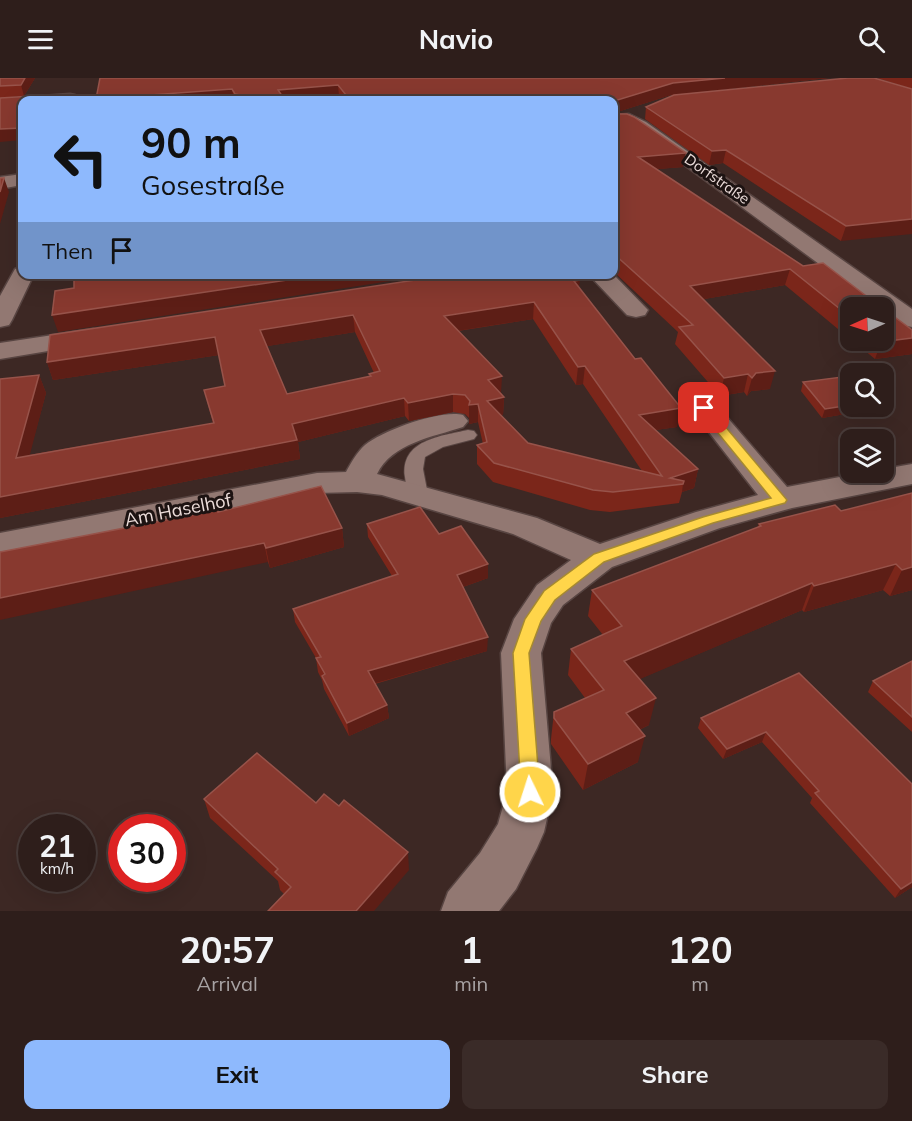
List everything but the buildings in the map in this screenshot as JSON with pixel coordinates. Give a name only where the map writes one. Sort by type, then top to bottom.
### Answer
[{"type":"street","name":"Dorfstraße","points":[[629,116],[912,320]]},
{"type":"street","points":[[0,183],[18,181]]},
{"type":"street","points":[[2,312],[20,279]]},
{"type":"street","points":[[604,279],[636,310]]},
{"type":"street","points":[[0,351],[114,334]]},
{"type":"street","points":[[704,408],[780,500]]},
{"type":"street","points":[[357,482],[365,464],[376,451],[408,436],[461,428]]},
{"type":"street","points":[[467,911],[498,871],[520,832],[530,792],[521,653],[533,619],[550,596],[599,558],[708,520],[780,500],[912,474]]},
{"type":"street","name":"Am Haselhof","points":[[0,545],[317,483],[357,482],[384,485],[525,526],[599,558]]},
{"type":"lane","points":[[418,495],[413,463],[417,454],[461,428]]},
{"type":"route","points":[[530,792],[521,653],[533,619],[550,596],[599,558],[745,508],[780,500],[704,408]]}]
